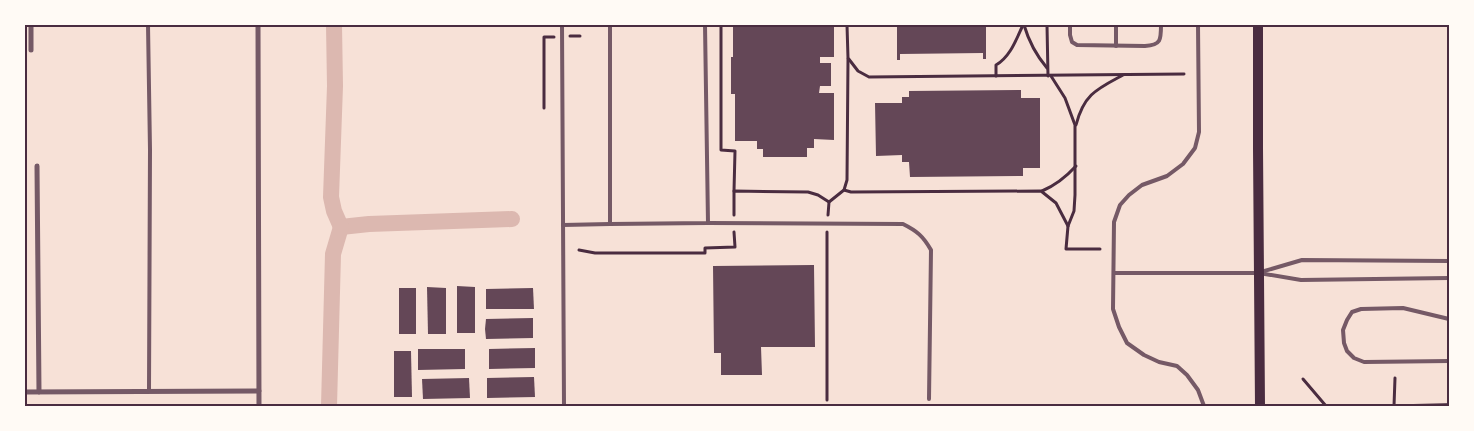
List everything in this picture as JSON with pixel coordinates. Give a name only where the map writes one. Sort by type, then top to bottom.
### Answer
[{"type":"main road","points":[[1258,25],[1260,406]]},
{"type":"street","points":[[31,25],[31,50]]},
{"type":"street","points":[[258,25],[260,406]]},
{"type":"street","points":[[37,166],[39,392]]},
{"type":"street","points":[[25,392],[260,391]]},
{"type":"lane","points":[[148,25],[150,150],[149,391]]},
{"type":"lane","points":[[562,25],[564,406]]},
{"type":"lane","points":[[610,25],[610,224]]},
{"type":"lane","points":[[705,25],[708,224]]},
{"type":"lane","points":[[1070,25],[1072,42],[1077,45],[1116,46],[1154,46],[1159,42],[1161,25]]},
{"type":"lane","points":[[1116,25],[1116,46]]},
{"type":"lane","points":[[1198,25],[1199,132],[1196,148],[1183,164],[1167,176],[1142,185],[1120,205],[1114,222],[1113,309],[1118,327],[1127,343],[1144,355],[1159,362],[1176,366],[1187,375],[1198,390],[1204,406]]},
{"type":"lane","points":[[563,226],[610,224],[903,224],[915,230],[925,239],[931,250],[929,399]]},
{"type":"lane","points":[[1259,272],[1302,260],[1449,261]]},
{"type":"lane","points":[[1114,273],[1259,272],[1301,280],[1449,278]]},
{"type":"lane","points":[[1449,318],[1403,308],[1361,309],[1352,312],[1346,320],[1343,330],[1347,351],[1354,358],[1364,362],[1449,361]]},
{"type":"path","points":[[578,250],[594,253],[705,253],[705,248],[734,247],[735,150],[721,150],[721,25]]},
{"type":"path","points":[[847,25],[848,58],[858,71],[868,77],[1184,74]]},
{"type":"path","points":[[996,76],[996,65],[1003,61],[1015,43],[1023,25]]},
{"type":"path","points":[[1023,25],[1037,56],[1048,69]]},
{"type":"path","points":[[1047,25],[1049,76],[1065,98],[1076,125]]},
{"type":"path","points":[[544,108],[544,36],[580,36]]},
{"type":"path","points":[[1100,249],[1066,249],[1068,226],[1074,211],[1076,125],[1079,113],[1088,98],[1105,84],[1123,75]]},
{"type":"path","points":[[844,190],[851,192],[1041,191],[1052,187],[1066,177],[1076,166]]},
{"type":"path","points":[[734,191],[808,192],[818,195],[829,202]]},
{"type":"path","points":[[1041,191],[1056,203],[1068,226]]},
{"type":"path","points":[[1394,406],[1395,378]]},
{"type":"path","points":[[1303,379],[1326,406]]},
{"type":"building","points":[[733,25],[834,25],[834,57],[820,57],[820,63],[831,63],[831,86],[820,86],[819,93],[834,93],[834,140],[814,139],[814,148],[807,148],[807,157],[763,157],[763,149],[757,149],[757,141],[735,141],[735,94],[731,94]]},
{"type":"building","points":[[897,25],[986,25],[986,59],[983,59],[983,53],[900,54],[900,60],[897,60]]},
{"type":"building","points":[[1021,90],[1021,98],[1040,98],[1040,168],[1023,168],[1023,176],[910,177],[909,162],[902,162],[902,155],[876,156],[875,103],[902,103],[902,97],[909,97],[909,91]]},
{"type":"building","points":[[814,265],[815,347],[761,347],[762,375],[721,375],[721,353],[714,353],[713,266]]},
{"type":"building","points":[[457,286],[475,287],[475,333],[457,333]]},
{"type":"building","points":[[427,287],[446,288],[446,334],[428,334]]},
{"type":"building","points":[[399,288],[416,288],[416,334],[399,334]]},
{"type":"building","points":[[533,288],[534,309],[486,309],[486,289]]},
{"type":"building","points":[[533,318],[533,338],[486,339],[486,319]]},
{"type":"building","points":[[535,348],[535,368],[489,369],[489,349]]},
{"type":"building","points":[[418,349],[465,349],[465,369],[418,370]]},
{"type":"building","points":[[394,351],[411,351],[412,397],[394,397]]},
{"type":"building","points":[[534,377],[535,397],[487,398],[487,378]]},
{"type":"building","points":[[469,378],[470,398],[423,399],[422,379]]},
{"type":"building","points":[[1449,403],[1449,406],[1413,406],[1413,404]]},
{"type":"waterway","points":[[334,25],[335,86],[331,197],[334,211],[341,227],[369,224],[512,219]]},
{"type":"waterway","points":[[329,406],[333,254],[341,227]]}]
